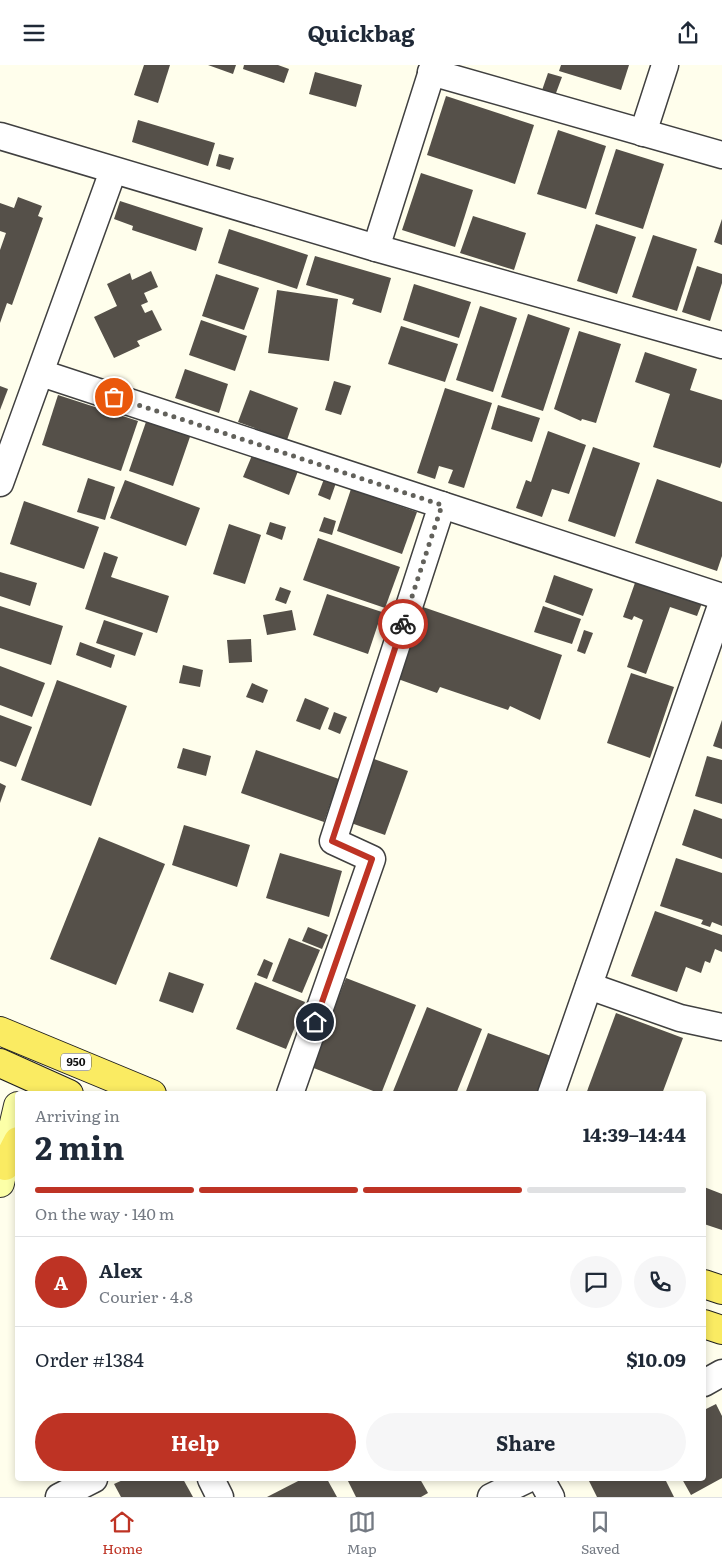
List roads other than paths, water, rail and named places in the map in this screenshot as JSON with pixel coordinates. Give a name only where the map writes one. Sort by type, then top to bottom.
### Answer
[{"type":"main road","name":"950","points":[[0,1031],[145,1091]]},
{"type":"main road","points":[[22,1085],[32,1044]]},
{"type":"main road","name":"950","points":[[0,1063],[22,1085],[53,1091]]},
{"type":"main road","points":[[2,1175],[15,1120]]},
{"type":"main road","points":[[2,1175],[15,1147]]},
{"type":"main road","points":[[706,1285],[722,1290]]},
{"type":"main road","points":[[706,1325],[722,1330]]},
{"type":"street","points":[[643,133],[665,65]]},
{"type":"street","points":[[376,248],[432,69],[722,155]]},
{"type":"street","points":[[0,136],[376,248],[722,345]]},
{"type":"street","points":[[0,483],[113,171]]},
{"type":"street","points":[[41,373],[722,597]]},
{"type":"street","points":[[291,1091],[372,859],[332,841],[442,505]]},
{"type":"street","points":[[552,1091],[722,603]]},
{"type":"street","points":[[589,986],[680,1018],[722,1027]]},
{"type":"street","points":[[706,1382],[722,1373]]},
{"type":"street","points":[[59,1497],[90,1481]]},
{"type":"street","points":[[212,1481],[220,1497]]},
{"type":"street","points":[[491,1497],[524,1481]]},
{"type":"street","points":[[543,1481],[551,1497]]}]
